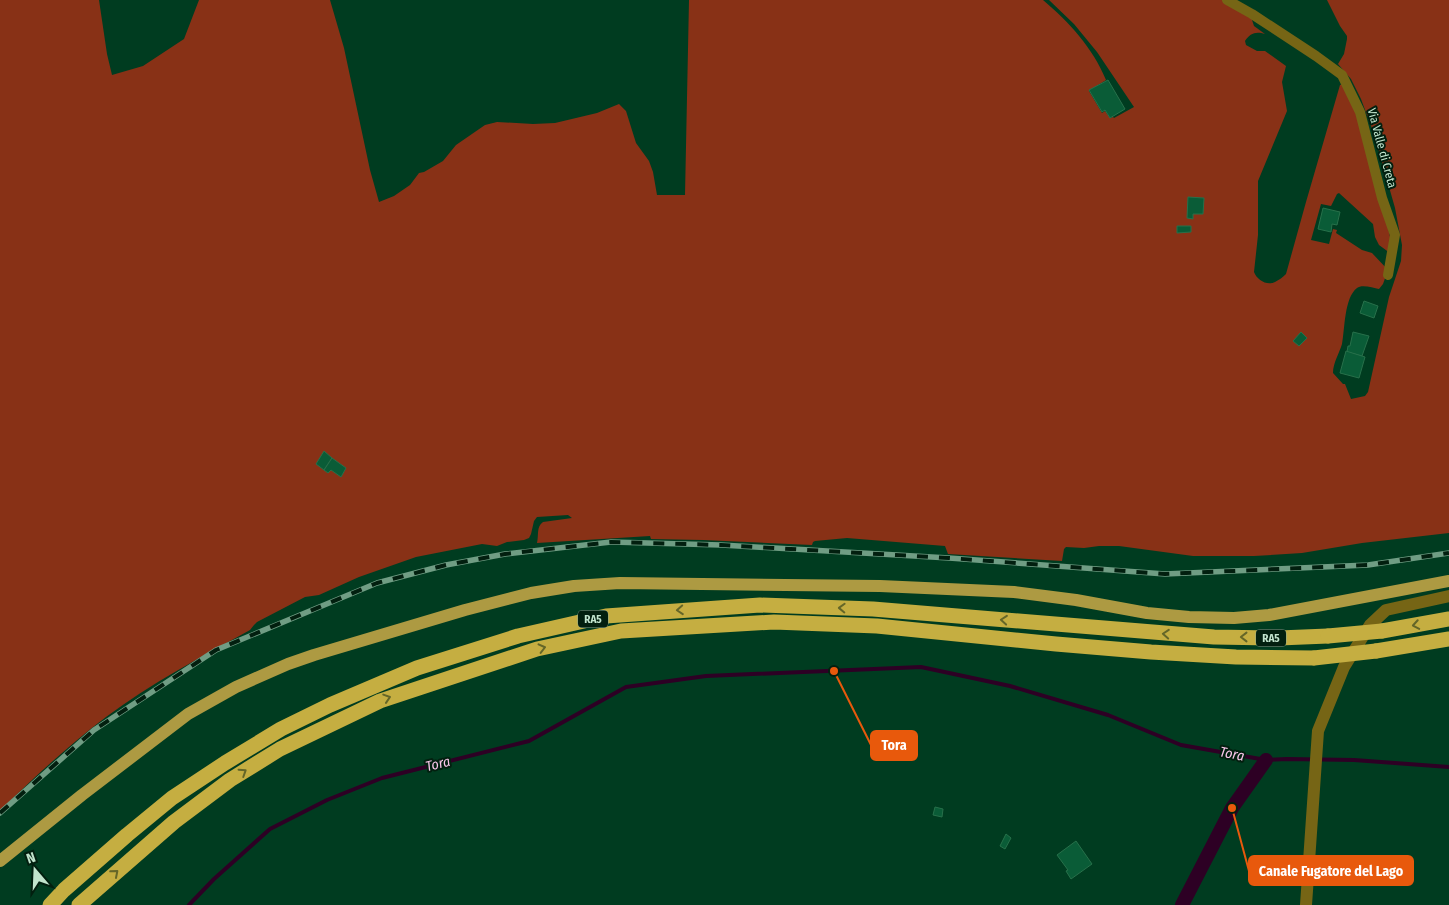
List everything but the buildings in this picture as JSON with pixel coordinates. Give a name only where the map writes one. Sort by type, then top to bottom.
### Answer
[{"type":"highway","name":"RA5","points":[[50,905],[64,890],[172,798],[281,729],[330,705],[417,668],[518,636],[606,616],[760,605],[873,609],[1214,637],[1279,638],[1382,631],[1449,619]]},
{"type":"highway","name":"RA5","points":[[79,905],[174,822],[230,780],[280,748],[380,701],[537,649],[621,631],[774,622],[877,626],[1151,652],[1236,657],[1314,658],[1376,651],[1449,639]]},
{"type":"main road","points":[[0,860],[188,714],[236,687],[288,664],[314,655],[465,610],[531,593],[574,586],[620,583],[880,586],[1014,592],[1076,600],[1147,613],[1189,617],[1234,618],[1269,615],[1449,581]]},
{"type":"street","name":"Via Valle di Creta","points":[[1227,0],[1260,19],[1342,75],[1360,112],[1382,198],[1395,235],[1388,275]]},
{"type":"street","points":[[1306,905],[1318,731],[1344,667],[1370,625],[1386,610],[1449,596]]},
{"type":"shaded area","points":[[0,0],[99,0],[112,75],[143,66],[184,39],[199,0],[330,0],[344,48],[370,170],[379,202],[394,196],[410,185],[419,173],[443,161],[456,145],[485,125],[497,122],[555,123],[597,113],[619,104],[626,111],[636,143],[649,161],[657,195],[685,195],[689,0],[1043,0],[1079,36],[1101,68],[1106,80],[1089,91],[1102,113],[1105,111],[1110,118],[1114,118],[1134,107],[1097,52],[1074,24],[1049,0],[1222,0],[1251,17],[1254,26],[1265,34],[1251,34],[1245,41],[1246,45],[1257,51],[1265,51],[1286,66],[1282,82],[1287,111],[1258,181],[1258,235],[1254,272],[1260,280],[1272,283],[1286,274],[1340,85],[1347,82],[1369,136],[1394,256],[1379,245],[1375,237],[1373,224],[1339,193],[1331,206],[1321,204],[1311,240],[1329,244],[1333,229],[1337,230],[1336,233],[1362,250],[1372,253],[1388,270],[1379,289],[1365,286],[1357,288],[1347,306],[1342,344],[1333,373],[1345,384],[1351,399],[1365,396],[1368,392],[1389,297],[1401,261],[1402,245],[1395,208],[1374,134],[1361,99],[1351,79],[1338,64],[1344,54],[1347,36],[1327,0],[1449,0],[1449,533],[1362,543],[1302,553],[1254,556],[1193,556],[1119,546],[1066,547],[1062,561],[948,554],[945,546],[847,538],[815,541],[812,545],[651,539],[650,536],[537,543],[539,529],[543,522],[572,518],[568,515],[537,517],[529,538],[524,540],[507,542],[497,546],[482,544],[416,557],[359,577],[319,595],[305,597],[257,622],[250,630],[158,682],[106,717],[51,762],[0,811]]},
{"type":"waterway","name":"Tora","points":[[189,905],[214,879],[270,829],[327,800],[382,778],[529,741],[626,687],[706,676],[921,667],[1010,686],[1108,715],[1181,745],[1266,760],[1354,760],[1449,767]]},
{"type":"waterway","points":[[1182,905],[1232,808],[1266,760]]},
{"type":"railway","points":[[0,813],[94,730],[216,650],[377,583],[446,565],[505,554],[611,542],[721,545],[949,558],[1165,574],[1368,565],[1449,553]]},
{"type":"place","name":"Tora","points":[[834,671]]},
{"type":"place","name":"Canale Fugatore del Lago","points":[[1232,808]]}]
